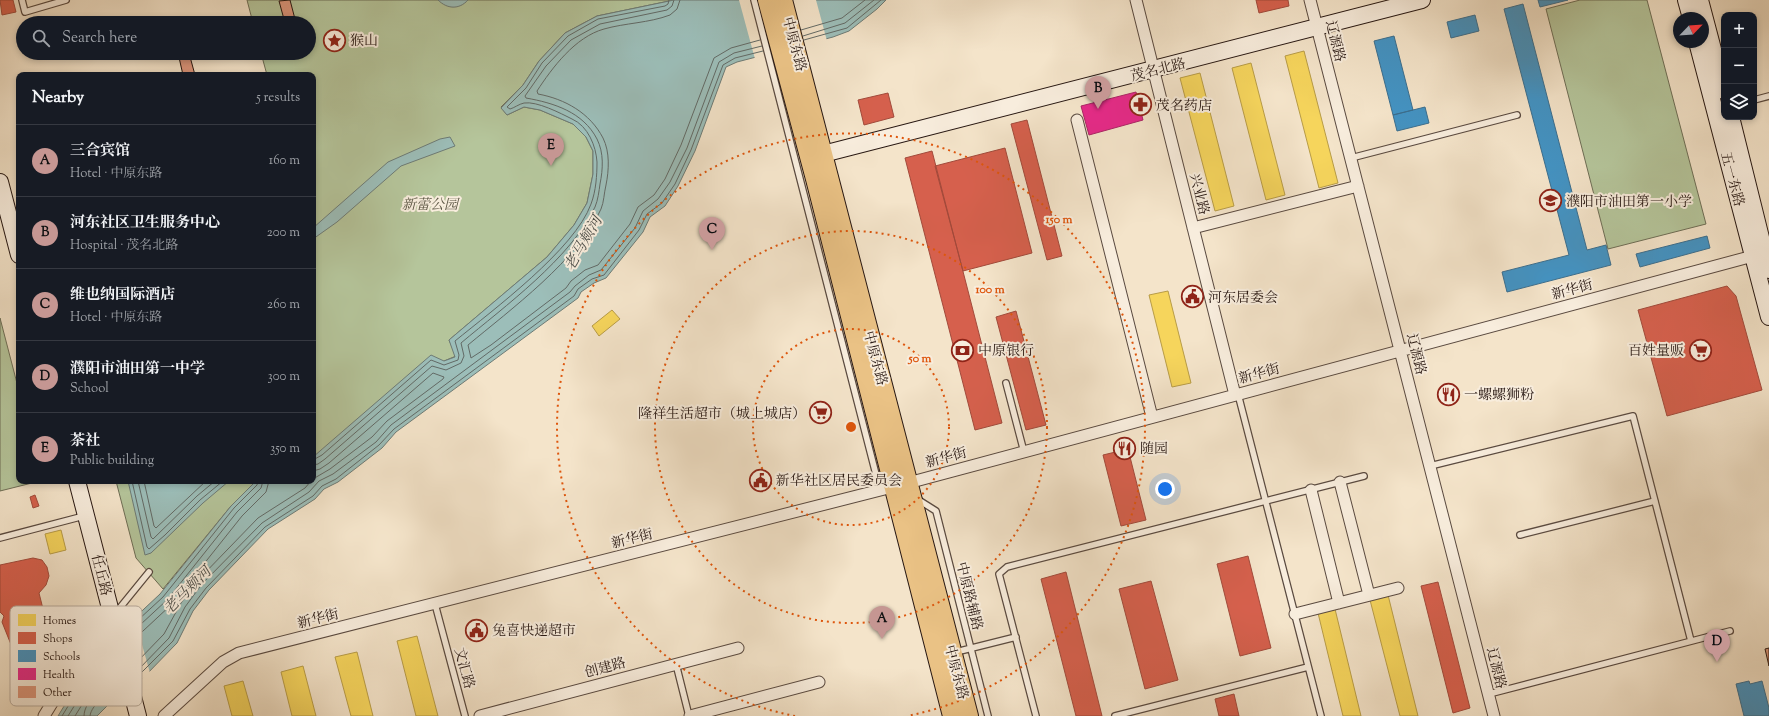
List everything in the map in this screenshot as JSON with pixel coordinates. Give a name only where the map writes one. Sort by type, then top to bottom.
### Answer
[{"type":"main road","name":"中原东路","points":[[767,0],[898,488],[952,653],[969,716]]},
{"type":"main road","name":"中原东路","points":[[784,0],[783,56],[823,154],[898,488],[952,716]]},
{"type":"street","name":"兴业路","points":[[1136,0],[1193,228],[1237,395]]},
{"type":"street","name":"辽源路","points":[[1310,0],[1494,716]]},
{"type":"street","name":"茂名北路","points":[[823,154],[1422,0]]},
{"type":"street","points":[[1686,0],[1689,12]]},
{"type":"street","points":[[1700,0],[1722,84]]},
{"type":"street","name":"五一东路","points":[[1699,48],[1721,109]]},
{"type":"street","points":[[1077,120],[1152,417]]},
{"type":"street","name":"五一东路","points":[[1724,120],[1760,252],[1769,317]]},
{"type":"street","points":[[0,182],[16,243]]},
{"type":"street","points":[[1193,228],[1358,186]]},
{"type":"street","name":"五一东路","points":[[1760,252],[1769,270]]},
{"type":"street","name":"新华街","points":[[164,716],[223,662],[239,653],[898,488],[1024,452],[1760,252]]},
{"type":"street","points":[[1340,482],[1370,595]]},
{"type":"street","name":"任丘路","points":[[78,484],[109,606]]},
{"type":"street","points":[[1311,490],[1339,603]]},
{"type":"street","points":[[1295,614],[1398,588]]},
{"type":"street","name":"创建路","points":[[480,716],[738,648]]},
{"type":"street","points":[[690,716],[819,682]]},
{"type":"street","points":[[44,716],[50,706]]},
{"type":"street","name":"任丘路","points":[[136,706],[138,716]]},
{"type":"lane","points":[[22,0],[25,12],[66,0]]},
{"type":"lane","points":[[754,0],[783,56]]},
{"type":"lane","points":[[1757,99],[1769,96]]},
{"type":"lane","points":[[1350,158],[1517,115]]},
{"type":"lane","points":[[1006,383],[1024,452]]},
{"type":"lane","points":[[1237,395],[1321,716]]},
{"type":"lane","points":[[1430,466],[1633,416],[1691,641]]},
{"type":"lane","points":[[1036,716],[999,574],[1007,567],[1364,476]]},
{"type":"lane","name":"中原路辅路","points":[[898,488],[936,511],[988,716]]},
{"type":"lane","points":[[1520,535],[1655,501]]},
{"type":"lane","points":[[0,538],[86,515]]},
{"type":"lane","points":[[124,606],[149,572]]},
{"type":"lane","name":"文汇路","points":[[435,604],[465,716]]},
{"type":"lane","points":[[1489,694],[1730,631]]},
{"type":"lane","points":[[952,653],[1016,637]]},
{"type":"lane","points":[[676,664],[690,716]]},
{"type":"lane","points":[[1115,716],[1308,667]]},
{"type":"green space","name":"新蕾公园","points":[[247,0],[674,0],[597,16],[565,33],[539,61],[523,85],[501,107],[507,115],[524,107],[540,110],[573,124],[586,137],[593,151],[593,174],[587,203],[574,225],[547,257],[449,340],[456,356],[444,361],[316,455],[316,72],[266,72],[263,60],[316,60],[316,16],[251,16]]},
{"type":"green space","points":[[1580,0],[1647,0],[1706,224],[1608,249],[1546,9]]},
{"type":"green space","points":[[0,318],[16,379],[16,484],[28,484],[0,491]]},
{"type":"green space","points":[[117,484],[253,484],[231,506],[163,589],[136,558]]},
{"type":"water","points":[[438,0],[468,0],[457,7],[449,7]]},
{"type":"water","name":"老马颊河","points":[[674,0],[886,0],[849,31],[833,37],[737,62],[726,67],[695,151],[678,186],[665,206],[650,217],[643,232],[606,278],[594,283],[581,292],[578,298],[396,432],[382,448],[338,482],[324,489],[315,499],[268,529],[209,590],[193,611],[177,643],[142,679],[142,611],[160,594],[231,506],[253,484],[316,484],[316,454],[431,355],[444,361],[455,357],[449,340],[547,257],[574,225],[587,203],[593,174],[593,151],[586,137],[573,124],[540,110],[524,107],[507,115],[501,108],[523,85],[539,61],[565,33],[597,16]]},
{"type":"water","points":[[450,137],[455,146],[401,166],[337,222],[316,237],[316,225],[388,162],[440,139]]},
{"type":"water","points":[[129,484],[225,484],[203,503],[151,553],[145,555]]},
{"type":"water","points":[[64,706],[107,706],[97,716],[58,716]]},
{"type":"pier","points":[[739,0],[816,0],[827,41],[755,59]]},
{"type":"pier","points":[[142,644],[150,673],[142,679]]},
{"type":"building: Homes","points":[[1304,51],[1338,183],[1319,188],[1285,56]]},
{"type":"building: Homes","points":[[1251,63],[1285,195],[1266,200],[1232,68]]},
{"type":"building: Homes","points":[[1200,73],[1234,206],[1215,211],[1180,78]]},
{"type":"building: Homes","points":[[1168,291],[1191,383],[1172,387],[1149,295]]},
{"type":"building: Homes","points":[[612,310],[620,319],[599,336],[592,326]]},
{"type":"building: Homes","points":[[61,530],[66,550],[50,554],[45,534]]},
{"type":"building: Homes","points":[[1388,595],[1418,716],[1400,716],[1370,600]]},
{"type":"building: Homes","points":[[1335,609],[1361,716],[1343,716],[1318,613]]},
{"type":"building: Homes","points":[[417,636],[438,716],[416,716],[397,641]]},
{"type":"building: Homes","points":[[357,652],[373,716],[351,716],[335,657]]},
{"type":"building: Homes","points":[[303,666],[316,716],[292,716],[281,672]]},
{"type":"building: Homes","points":[[243,681],[253,716],[232,716],[224,686]]},
{"type":"building: Shops","points":[[0,0],[13,0],[16,12],[2,15]]},
{"type":"building: Shops","points":[[1256,0],[1288,0],[1289,6],[1259,13]]},
{"type":"building: Shops","points":[[888,93],[894,117],[864,125],[858,100]]},
{"type":"building: Shops","points":[[1027,120],[1062,256],[1047,260],[1011,124]]},
{"type":"building: Shops","points":[[1005,148],[1032,253],[963,271],[935,166]]},
{"type":"building: Shops","points":[[932,151],[1002,423],[975,430],[905,158]]},
{"type":"building: Shops","name":"百姓量贩","points":[[1727,286],[1736,296],[1762,390],[1667,416],[1638,310]]},
{"type":"building: Shops","points":[[1016,311],[1046,425],[1026,430],[996,317]]},
{"type":"building: Shops","points":[[1128,449],[1146,520],[1121,526],[1103,455]]},
{"type":"building: Shops","points":[[35,495],[39,506],[33,508],[30,497]]},
{"type":"building: Shops","points":[[1248,556],[1271,648],[1240,656],[1217,564]]},
{"type":"building: Shops","points":[[33,558],[42,560],[47,567],[49,576],[46,585],[39,593],[42,606],[10,606],[10,642],[2,622],[4,616],[0,612],[0,565]]},
{"type":"building: Shops","points":[[1066,572],[1102,716],[1076,716],[1041,579]]},
{"type":"building: Shops","points":[[1151,581],[1178,680],[1145,689],[1119,589]]},
{"type":"building: Shops","points":[[1438,582],[1470,708],[1453,713],[1421,586]]},
{"type":"building: Shops","points":[[1234,694],[1239,716],[1219,716],[1215,699]]},
{"type":"building: Schools","points":[[1538,0],[1568,0],[1540,7]]},
{"type":"building: Schools","points":[[1523,4],[1587,250],[1606,245],[1611,265],[1507,292],[1502,272],[1569,255],[1504,9]]},
{"type":"building: Schools","points":[[1475,15],[1479,31],[1451,38],[1447,22]]},
{"type":"building: Schools","points":[[1394,36],[1413,110],[1393,115],[1374,41]]},
{"type":"building: Schools","points":[[1425,107],[1429,123],[1397,131],[1393,115]]},
{"type":"building: Schools","points":[[1707,236],[1710,248],[1640,267],[1636,254]]},
{"type":"building: Schools","points":[[1749,681],[1750,684],[1762,681],[1769,708],[1769,716],[1744,716],[1736,684]]},
{"type":"building: Health","points":[[1136,92],[1143,120],[1089,135],[1081,106]]},
{"type":"building: Other","points":[[290,0],[294,16],[283,16],[279,1]]},
{"type":"building: Other","points":[[180,60],[191,60],[194,72],[182,72]]},
{"type":"building: Other","points":[[1769,648],[1769,666],[1765,649]]},
{"type":"place","name":"猴山","points":[[334,40]]},
{"type":"place","name":"茂名药店","points":[[1140,105]]},
{"type":"place","name":"河东社区卫生服务中心","points":[[1098,109]]},
{"type":"place","name":"茶社","points":[[551,166]]},
{"type":"place","name":"濮阳市油田第一小学","points":[[1550,201]]},
{"type":"place","name":"维也纳国际酒店","points":[[712,250]]},
{"type":"place","name":"河东居委会","points":[[1193,297]]},
{"type":"place","name":"中原银行","points":[[962,350]]},
{"type":"place","name":"百姓量贩","points":[[1700,350]]},
{"type":"place","name":"一螺螺狮粉","points":[[1448,394]]},
{"type":"place","name":"隆祥生活超市（城上城店）","points":[[821,413]]},
{"type":"place","name":"随园","points":[[1124,448]]},
{"type":"place","name":"新华社区居民委员会","points":[[760,480]]},
{"type":"place","name":"兔喜快递超市","points":[[476,630]]},
{"type":"place","name":"三合宾馆","points":[[882,639]]},
{"type":"place","name":"濮阳市油田第一中学","points":[[1717,662]]}]
